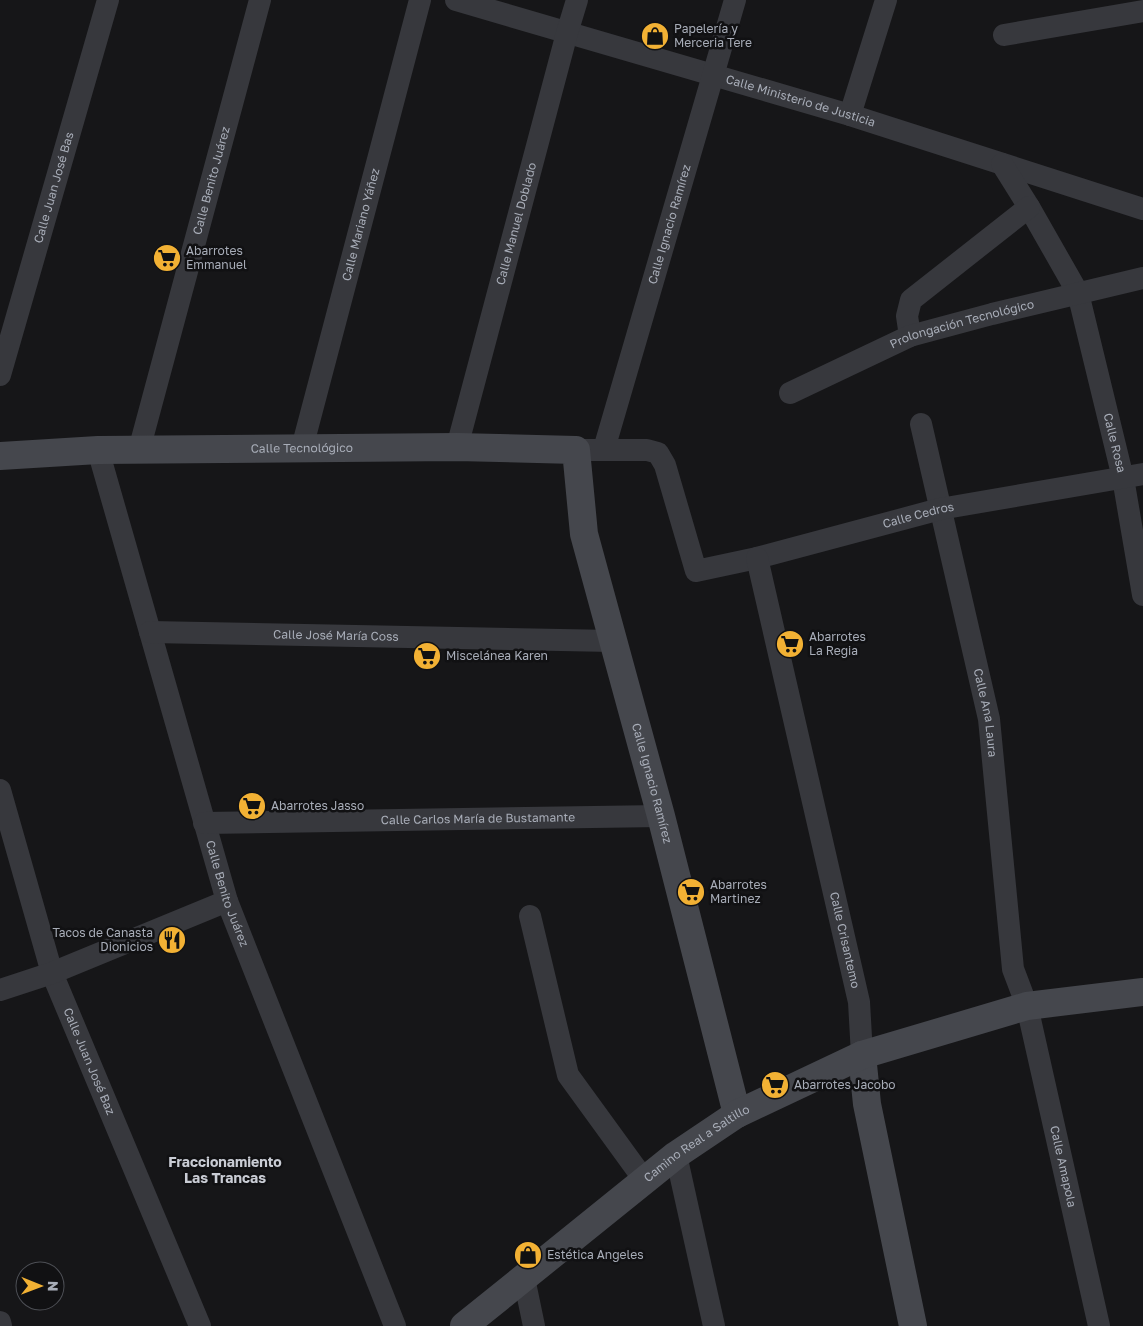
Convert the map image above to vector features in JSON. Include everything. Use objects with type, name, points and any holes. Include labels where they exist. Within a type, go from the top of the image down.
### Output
[{"type":"street","name":"Calle Juan José Bas","points":[[0,375],[108,0]]},
{"type":"street","name":"Calle Benito Juárez","points":[[139,450],[260,0]]},
{"type":"street","name":"Calle Mariano Yáñez","points":[[302,448],[420,0]]},
{"type":"street","name":"Calle Ministerio de Justicia","points":[[456,0],[850,115],[1143,208]]},
{"type":"street","name":"Calle Manuel Doblado","points":[[457,447],[577,0]]},
{"type":"street","name":"Calle Ignacio Ramírez","points":[[604,449],[735,0]]},
{"type":"street","points":[[850,115],[886,0]]},
{"type":"street","points":[[1004,36],[1143,11]]},
{"type":"street","name":"Calle Rosa","points":[[1002,164],[1078,293],[1133,476],[1143,595]]},
{"type":"street","points":[[910,336],[907,316],[911,300],[1029,207]]},
{"type":"street","name":"Prolongación Tecnológico","points":[[790,393],[910,336],[992,314],[1143,278]]},
{"type":"street","name":"Calle Ana Laura","points":[[921,424],[989,719],[1014,969],[1028,1006]]},
{"type":"street","name":"Calle Tecnológico","points":[[0,456],[98,450],[302,448],[457,447],[647,450],[658,454],[665,465],[696,571]]},
{"type":"street","name":"Calle Benito Juárez","points":[[98,450],[227,901],[395,1326]]},
{"type":"street","name":"Calle Ignacio Ramírez","points":[[576,450],[584,534],[661,816],[737,1114]]},
{"type":"street","name":"Calle Cedros","points":[[696,571],[757,558],[940,509],[1133,476]]},
{"type":"street","name":"Calle Crisantemo","points":[[757,558],[859,1002],[867,1104],[913,1326]]},
{"type":"street","name":"Calle José María Coss","points":[[150,632],[613,641]]},
{"type":"street","name":"Calle Juan José Baz","points":[[0,790],[52,973],[200,1326]]},
{"type":"street","name":"Calle Carlos María de Bustamante","points":[[204,823],[661,816]]},
{"type":"street","points":[[0,990],[52,973],[227,901]]},
{"type":"street","points":[[530,916],[568,1075],[645,1181]]},
{"type":"street","name":"Camino Real a Saltillo","points":[[464,1326],[676,1155],[737,1114],[862,1055],[1028,1006],[1143,992]]},
{"type":"street","name":"Calle Amapola","points":[[1028,1006],[1099,1326]]},
{"type":"street","points":[[676,1155],[714,1326]]},
{"type":"street","points":[[524,1278],[534,1326]]},
{"type":"street","points":[[0,1322],[1,1326]]},
{"type":"place","name":"Papelería y Merceria Tere","points":[[655,36]]},
{"type":"place","name":"Abarrotes Emmanuel","points":[[167,258]]},
{"type":"place","name":"Abarrotes La Regia","points":[[790,644]]},
{"type":"place","name":"Miscelánea Karen","points":[[427,656]]},
{"type":"place","name":"Abarrotes Jasso","points":[[252,806]]},
{"type":"place","name":"Abarrotes Martinez","points":[[691,892]]},
{"type":"place","name":"Tacos de Canasta Dionicios","points":[[172,940]]},
{"type":"place","name":"Abarrotes Jacobo","points":[[775,1085]]},
{"type":"place","name":"Estética Angeles","points":[[528,1255]]},
{"type":"district","name":"Fraccionamiento Las Trancas","points":[[225,1170]]}]
